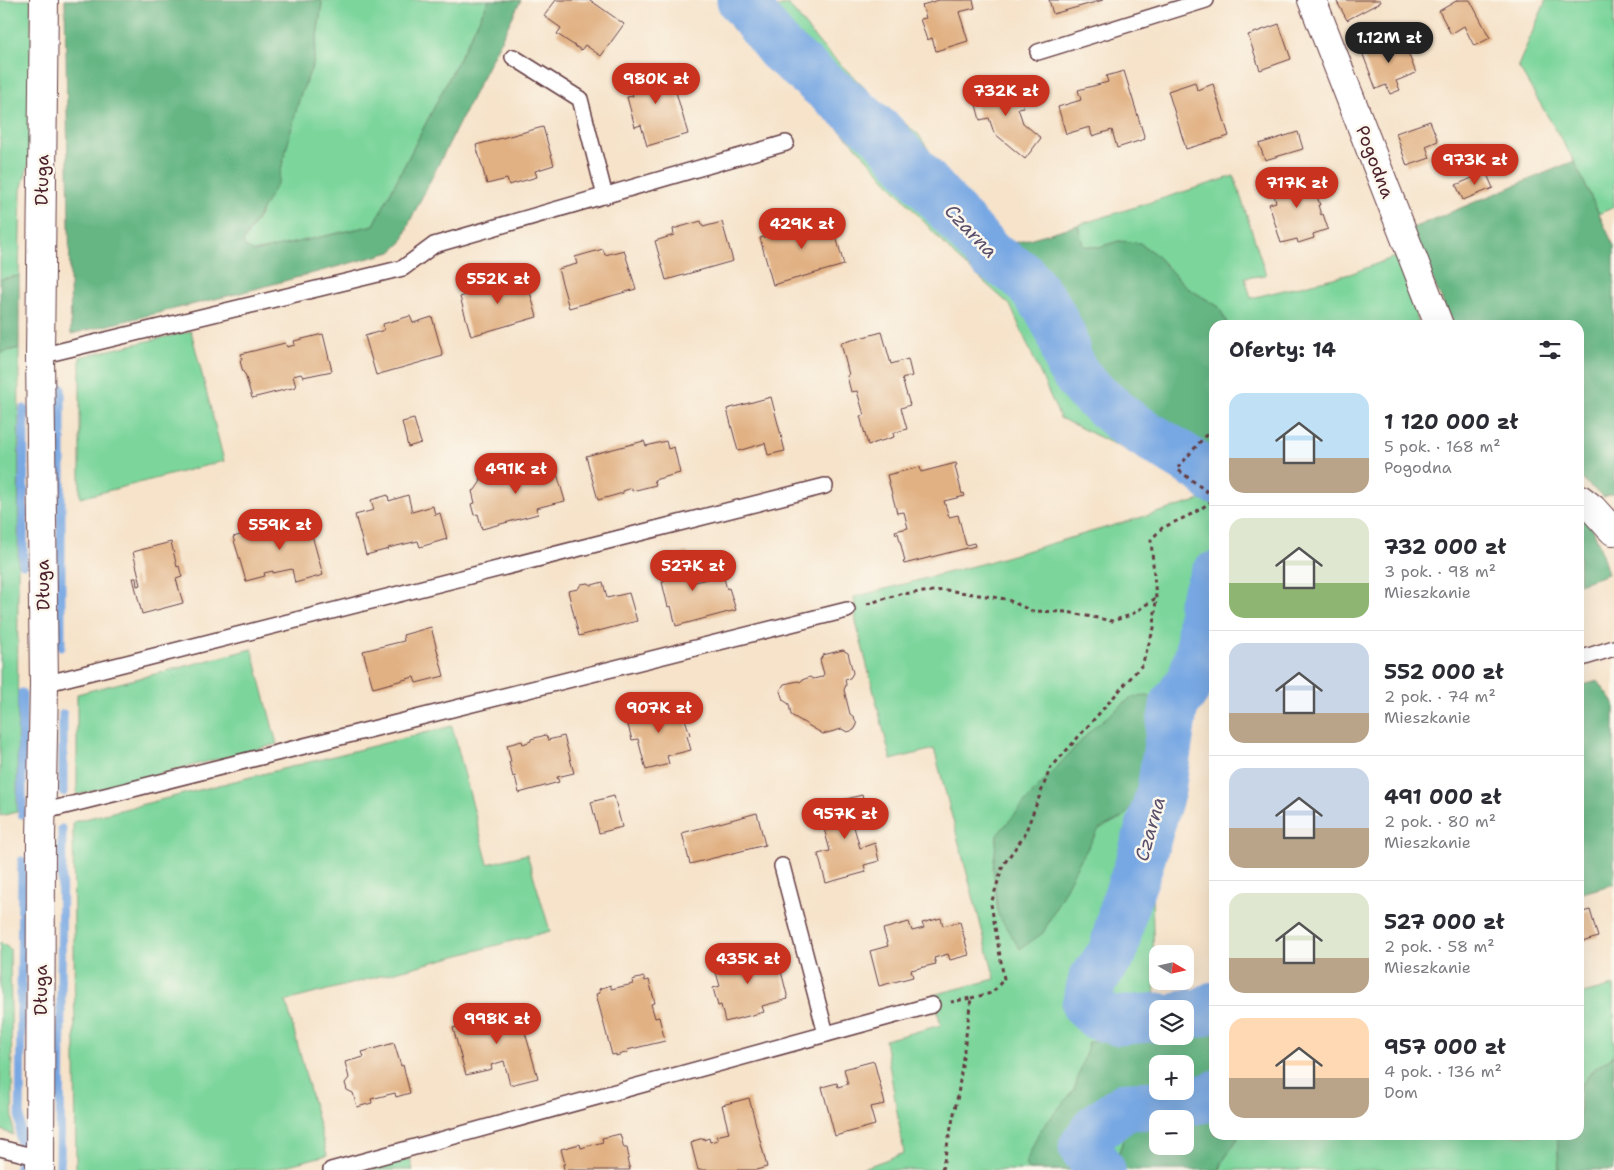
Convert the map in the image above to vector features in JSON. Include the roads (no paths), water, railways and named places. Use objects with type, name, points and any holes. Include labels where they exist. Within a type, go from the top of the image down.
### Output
[{"type":"street","name":"Długa","points":[[40,1164],[41,812],[44,684],[40,356],[44,0]]},
{"type":"street","name":"Pogodna","points":[[1312,0],[1437,320]]},
{"type":"street","points":[[1584,502],[1614,530],[1614,537]]},
{"type":"lane","points":[[1038,52],[1206,0]]},
{"type":"lane","points":[[513,57],[580,99],[606,196]]},
{"type":"lane","points":[[40,356],[403,268],[434,245],[786,144]]},
{"type":"lane","points":[[44,684],[825,486]]},
{"type":"lane","points":[[41,812],[847,610]]},
{"type":"lane","points":[[1584,658],[1614,648]]},
{"type":"lane","points":[[782,866],[826,1034]]},
{"type":"lane","points":[[331,1170],[932,1005]]},
{"type":"lane","points":[[0,1148],[40,1164]]},
{"type":"waterway","name":"Czarna","points":[[741,0],[780,49],[882,134],[991,256],[1022,275],[1048,308],[1061,334],[1070,366],[1086,388],[1126,422],[1209,474]]},
{"type":"waterway","points":[[61,388],[61,646]]},
{"type":"waterway","points":[[23,564],[24,409]]},
{"type":"waterway","name":"Czarna","points":[[1149,1018],[1116,1021],[1098,1016],[1086,1005],[1093,979],[1113,952],[1124,906],[1138,868],[1161,790],[1174,705],[1192,679],[1200,650],[1203,604],[1209,589]]},
{"type":"waterway","points":[[22,693],[22,814]]},
{"type":"waterway","points":[[63,714],[63,792]]},
{"type":"waterway","points":[[60,1170],[62,829]]},
{"type":"waterway","points":[[20,1141],[22,861]]},
{"type":"waterway","name":"Czarna","points":[[1194,1013],[1209,1008]]},
{"type":"waterway","name":"Czarna","points":[[1101,1170],[1083,1147],[1097,1127],[1127,1106],[1166,1105],[1209,1098]]},
{"type":"waterway","points":[[20,1162],[20,1170]]}]
